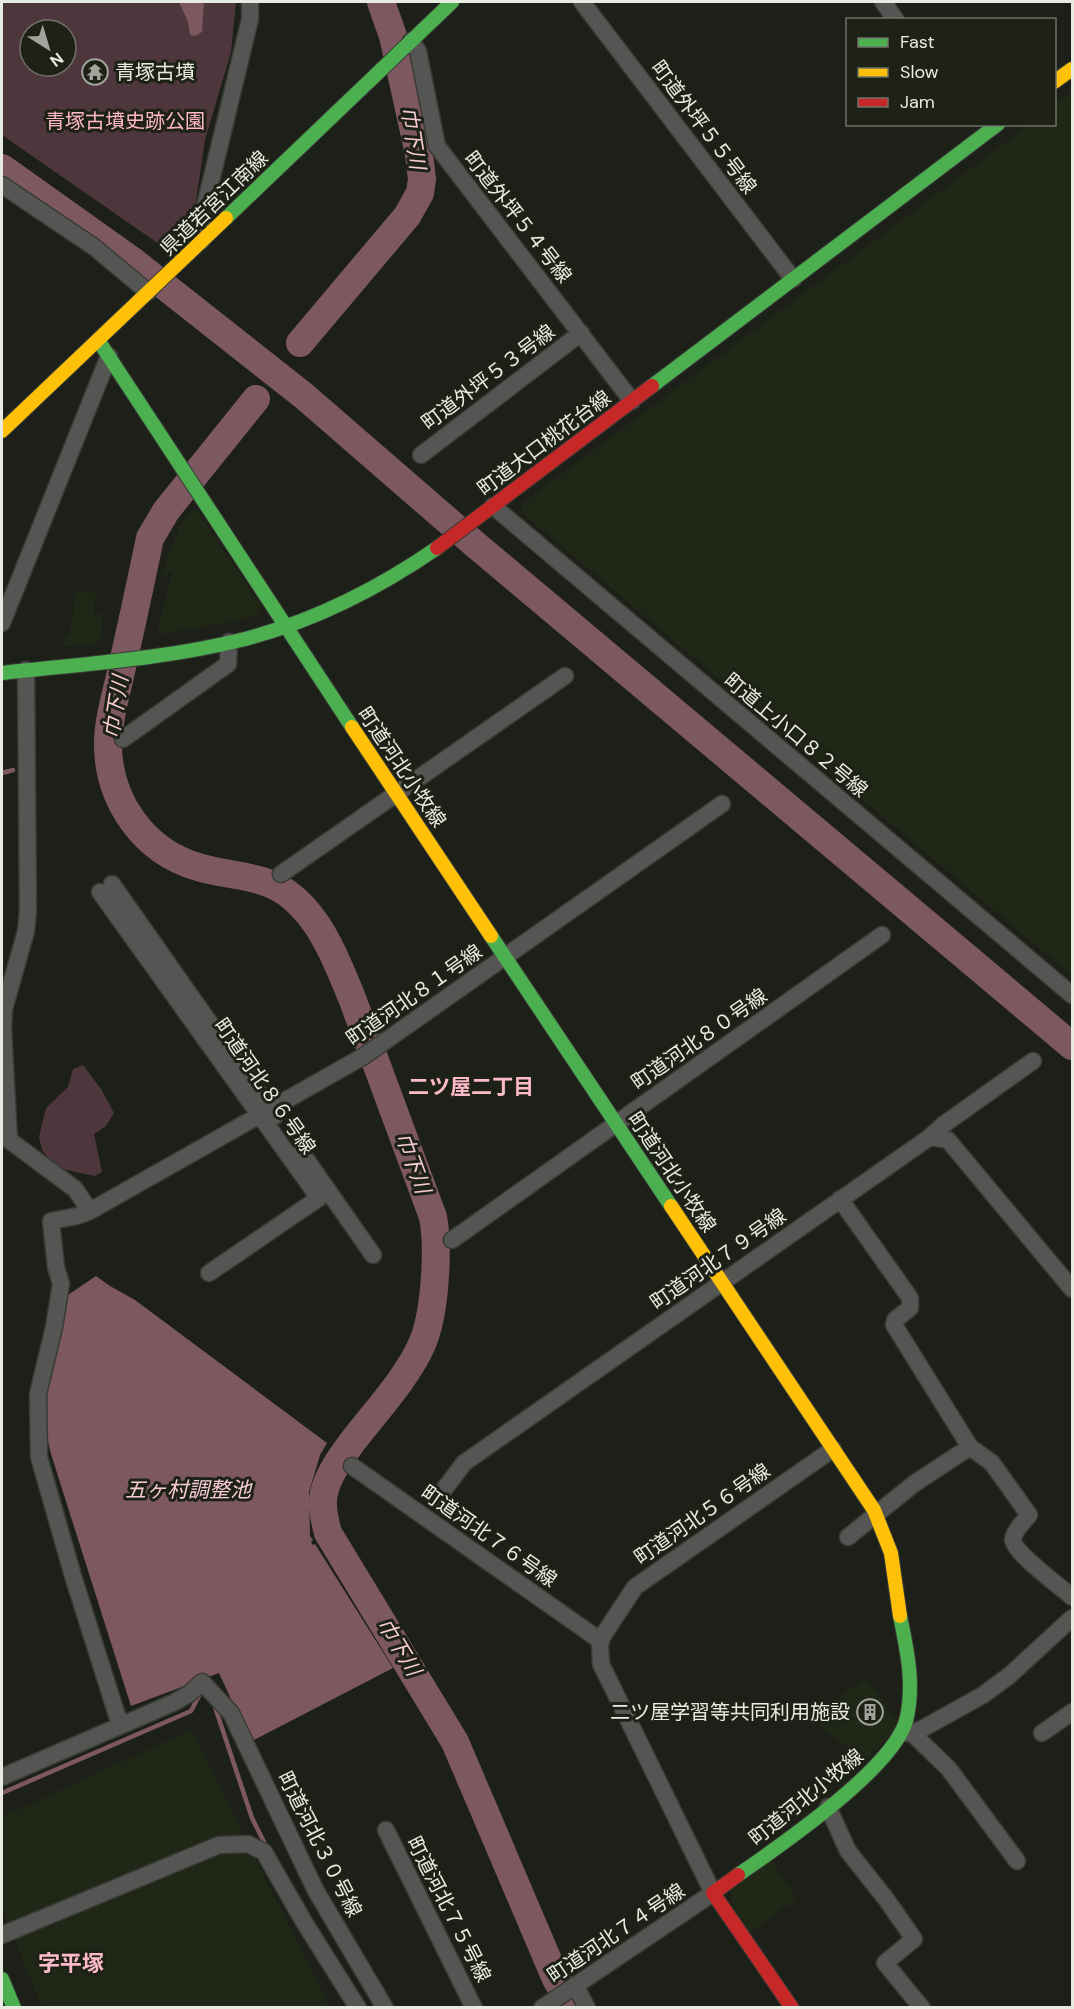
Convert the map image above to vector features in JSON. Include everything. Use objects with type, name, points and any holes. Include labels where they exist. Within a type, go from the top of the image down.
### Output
[{"type":"street","points":[[201,241],[204,210],[250,19],[250,2]]},
{"type":"street","name":"県道若宮江南線","points":[[2,431],[452,2]]},
{"type":"street","points":[[883,2],[895,18]]},
{"type":"street","name":"町道外坪５５号線","points":[[588,3],[793,279]]},
{"type":"street","name":"町道外坪５４号線","points":[[409,43],[418,51],[437,146],[632,401]]},
{"type":"street","points":[[1056,81],[1072,69]]},
{"type":"street","name":"町道大口桃花台線","points":[[2,673],[181,652],[229,642],[285,626],[325,611],[371,589],[408,568],[450,539],[793,279],[980,130]]},
{"type":"street","points":[[2,185],[94,247],[148,292]]},
{"type":"street","name":"町道外坪５３号線","points":[[421,455],[581,333]]},
{"type":"street","name":"町道河北小牧線","points":[[98,340],[183,472],[876,1515],[891,1553],[908,1653],[910,1671],[905,1724],[907,1733],[881,1761],[782,1845],[713,1893]]},
{"type":"street","points":[[2,622],[109,356]]},
{"type":"street","name":"町道上小口８２号線","points":[[493,506],[1072,995]]},
{"type":"street","points":[[123,739],[228,664],[229,642]]},
{"type":"street","points":[[26,670],[28,911],[26,931],[4,1010],[9,1140],[75,1189],[90,1211]]},
{"type":"street","points":[[281,874],[565,676]]},
{"type":"street","name":"町道河北８１号線","points":[[120,1725],[73,1576],[39,1457],[38,1394],[54,1327],[61,1284],[56,1267],[51,1221],[90,1211],[364,1056],[722,804]]},
{"type":"street","points":[[106,888],[266,1112],[333,1197],[373,1255]]},
{"type":"street","name":"町道河北８０号線","points":[[452,1240],[882,935]]},
{"type":"street","name":"町道河北７９号線","points":[[436,1500],[464,1463],[930,1137],[943,1125],[1033,1061]]},
{"type":"street","name":"町道河北８６号線","points":[[266,1112],[319,1198],[210,1277],[333,1197]]},
{"type":"street","points":[[930,1137],[948,1140],[1072,1289]]},
{"type":"street","points":[[840,1199],[910,1298],[910,1308],[895,1320],[894,1325],[970,1447],[992,1463],[1029,1515],[1014,1535],[1014,1543],[1028,1560],[1072,1597]]},
{"type":"street","points":[[848,1537],[915,1483],[970,1447]]},
{"type":"street","name":"町道河北５６号線","points":[[604,1635],[635,1587],[833,1449]]},
{"type":"street","name":"町道河北７６号線","points":[[352,1466],[604,1635]]},
{"type":"street","points":[[1017,1861],[949,1769],[907,1733],[997,1685],[1072,1618]]},
{"type":"street","points":[[604,1635],[601,1664],[713,1893],[792,2007]]},
{"type":"street","name":"町道河北３０号線","points":[[120,1725],[175,1702],[202,1682],[231,1713],[316,1891],[386,2007]]},
{"type":"street","points":[[1042,1733],[1072,1712]]},
{"type":"street","points":[[2,1777],[120,1725]]},
{"type":"street","points":[[828,1807],[848,1851],[914,1939],[885,1963],[921,2007]]},
{"type":"street","name":"町道河北７５号線","points":[[386,1830],[474,2007]]},
{"type":"street","points":[[2,1935],[219,1845],[248,1844],[264,1852],[304,1922],[358,2007]]},
{"type":"street","name":"町道河北７４号線","points":[[554,2003],[573,1986],[713,1893]]},
{"type":"street","points":[[2,1978],[14,2007]]},
{"type":"street","points":[[573,1986],[587,2007]]},
{"type":"shaded area","points":[[1072,91],[1072,976],[522,513],[522,504],[1027,126],[1056,126],[1056,103]]},
{"type":"shaded area","points":[[194,509],[197,510],[261,606],[258,614],[239,620],[157,635],[173,570],[162,577],[169,553],[179,528]]},
{"type":"shaded area","points":[[76,592],[97,593],[93,614],[104,615],[99,643],[62,647],[64,637],[69,637]]},
{"type":"shaded area","points":[[865,1678],[898,1721],[895,1730],[866,1760],[810,1719]]},
{"type":"shaded area","points":[[191,1730],[329,2007],[42,2007],[2,1908],[2,1817]]},
{"type":"shaded area","points":[[771,1861],[797,1899],[750,1932],[730,1901],[732,1889]]},
{"type":"green space","name":"青塚古墳史跡公園","points":[[2,2],[236,2],[231,52],[205,140],[191,235],[169,251],[2,135]]},
{"type":"green space","points":[[83,1065],[101,1089],[114,1113],[106,1126],[94,1134],[102,1172],[95,1176],[57,1168],[42,1150],[39,1137],[46,1108],[68,1087],[73,1069]]},
{"type":"water","points":[[179,2],[204,2],[202,32],[195,36],[190,35],[188,22]]},
{"type":"water","name":"五ヶ村調整池","points":[[96,1276],[135,1300],[327,1443],[320,1455],[309,1492],[310,1536],[313,1540],[311,1542],[315,1544],[393,1668],[252,1741],[219,1673],[131,1706],[51,1454],[42,1416],[65,1297]]},
{"type":"waterway","name":"巾下川","points":[[300,343],[407,216],[420,193],[422,179],[419,154],[393,36],[381,2]]},
{"type":"waterway","points":[[2,168],[134,262],[304,396],[477,546],[1072,1046]]},
{"type":"waterway","name":"巾下川","points":[[256,399],[166,511],[150,538],[111,715],[108,734],[110,765],[114,785],[132,820],[145,836],[161,849],[198,867],[270,884],[282,890],[303,907],[328,944],[352,998],[433,1217],[436,1263],[433,1299],[422,1344],[400,1382],[353,1441],[332,1472],[323,1498],[326,1524],[328,1533],[455,1742],[556,1979],[574,2008]]},
{"type":"waterway","points":[[2,773],[13,770]]},
{"type":"waterway","points":[[307,1509],[327,1482]]},
{"type":"waterway","points":[[2,1793],[191,1711],[202,1690]]},
{"type":"waterway","points":[[214,1704],[252,1818],[267,1848]]},
{"type":"traffic: fast","points":[[226,218],[452,2]]},
{"type":"traffic: fast","points":[[652,386],[995,126]]},
{"type":"traffic: fast","points":[[98,340],[352,727]]},
{"type":"traffic: fast","points":[[2,673],[155,656],[215,646],[271,632],[321,613],[369,590],[437,548]]},
{"type":"traffic: fast","points":[[491,936],[671,1206]]},
{"type":"traffic: fast","points":[[738,1875],[833,1805],[880,1761],[897,1740],[906,1721],[910,1694],[909,1668],[900,1616]]},
{"type":"traffic: fast","points":[[2,1979],[14,2008]]},
{"type":"traffic: slow","points":[[1056,81],[1072,69]]},
{"type":"traffic: slow","points":[[2,431],[226,218]]},
{"type":"traffic: slow","points":[[352,727],[491,936]]},
{"type":"traffic: slow","points":[[671,1206],[874,1510],[891,1553],[900,1616]]},
{"type":"traffic: jam","points":[[437,548],[652,386]]},
{"type":"traffic: jam","points":[[738,1875],[713,1893],[792,2008]]},
{"type":"place","name":"青塚古墳","points":[[95,72]]},
{"type":"place","name":"二ツ屋学習等共同利用施設","points":[[870,1712]]},
{"type":"district","name":"二ツ屋二丁目","points":[[471,1087]]},
{"type":"district","name":"字平塚","points":[[71,1963]]}]
